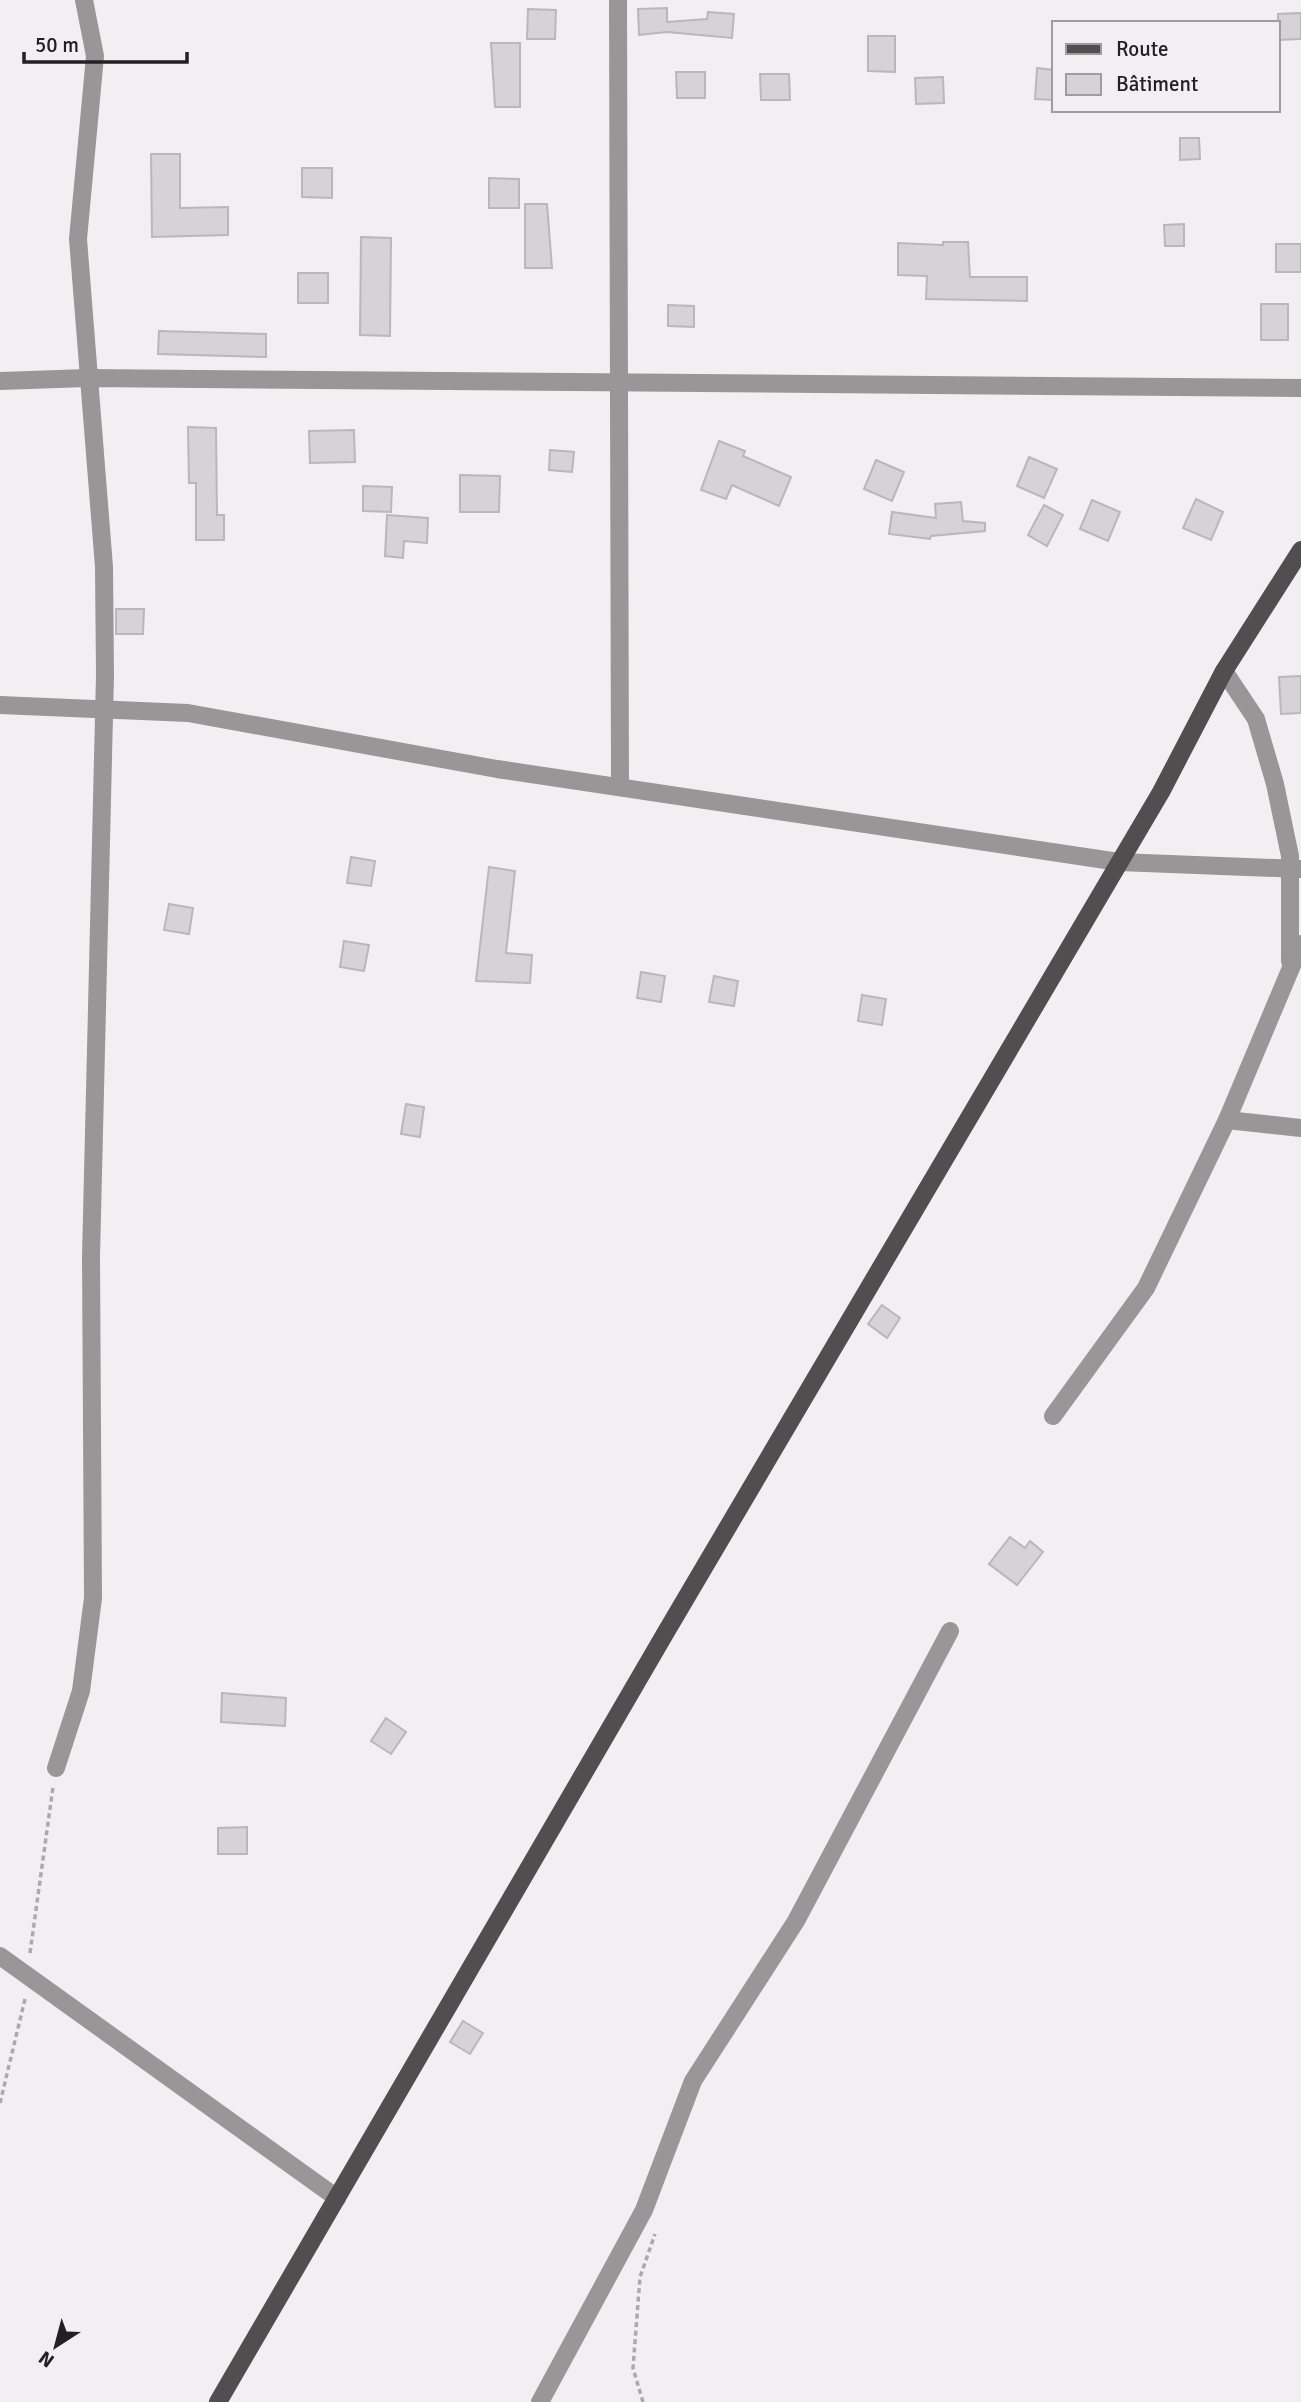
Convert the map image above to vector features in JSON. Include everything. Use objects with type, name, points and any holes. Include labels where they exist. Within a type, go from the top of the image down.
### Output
[{"type":"main road","points":[[218,2402],[673,1620],[1161,792],[1224,671],[1301,550]]},
{"type":"street","points":[[56,1768],[81,1691],[93,1598],[91,1256],[104,707],[104,567],[78,239],[95,56],[84,0]]},
{"type":"street","points":[[618,0],[620,787]]},
{"type":"street","points":[[0,381],[87,378],[1301,388]]},
{"type":"street","points":[[1224,671],[1256,719],[1296,868],[1290,968]]},
{"type":"street","points":[[0,705],[104,707],[188,713],[497,769],[1119,862],[1296,868]]},
{"type":"street","points":[[1053,1416],[1146,1288],[1227,1121],[1301,944]]},
{"type":"street","points":[[1227,1121],[1301,1128]]},
{"type":"street","points":[[540,2402],[644,2210],[693,2081],[796,1921],[950,1631]]},
{"type":"street","points":[[0,1956],[337,2198]]},
{"type":"path","points":[[0,2104],[24,2007],[56,1768]]},
{"type":"path","points":[[643,2402],[633,2368],[640,2277],[659,2223]]},
{"type":"building","points":[[667,8],[667,22],[707,19],[708,12],[734,14],[732,38],[667,32],[639,35],[638,9]]},
{"type":"building","points":[[528,9],[556,10],[555,39],[527,39]]},
{"type":"building","points":[[1301,13],[1301,39],[1280,40],[1278,14]]},
{"type":"building","points":[[868,36],[895,36],[895,72],[868,71]]},
{"type":"building","points":[[491,43],[520,43],[520,107],[495,107]]},
{"type":"building","points":[[1037,68],[1052,70],[1052,100],[1035,99]]},
{"type":"building","points":[[676,72],[705,72],[705,98],[677,98]]},
{"type":"building","points":[[760,74],[789,74],[790,100],[761,100]]},
{"type":"building","points":[[943,77],[944,103],[916,104],[915,78]]},
{"type":"building","points":[[1180,138],[1199,138],[1200,159],[1180,160]]},
{"type":"building","points":[[151,154],[180,154],[180,208],[228,207],[228,235],[152,237]]},
{"type":"building","points":[[302,168],[332,168],[332,198],[302,197]]},
{"type":"building","points":[[489,178],[519,179],[519,208],[489,208]]},
{"type":"building","points":[[525,204],[547,204],[552,268],[525,268]]},
{"type":"building","points":[[1184,224],[1184,246],[1165,246],[1164,225]]},
{"type":"building","points":[[361,237],[391,238],[390,336],[360,335]]},
{"type":"building","points":[[943,242],[968,242],[970,277],[1027,277],[1027,301],[926,299],[927,276],[898,275],[898,243],[943,245]]},
{"type":"building","points":[[1276,244],[1301,244],[1301,272],[1276,272]]},
{"type":"building","points":[[298,273],[328,273],[328,303],[298,303]]},
{"type":"building","points":[[1261,304],[1288,304],[1288,340],[1261,340]]},
{"type":"building","points":[[668,305],[694,306],[694,327],[668,326]]},
{"type":"building","points":[[159,331],[266,334],[266,357],[158,354]]},
{"type":"building","points":[[188,427],[216,428],[217,515],[224,515],[224,540],[196,540],[196,483],[189,483]]},
{"type":"building","points":[[354,430],[355,462],[310,463],[309,431]]},
{"type":"building","points":[[719,441],[745,451],[743,456],[791,477],[779,506],[732,485],[726,499],[701,490]]},
{"type":"building","points":[[550,450],[574,452],[572,472],[549,470]]},
{"type":"building","points":[[1029,457],[1057,469],[1044,498],[1017,486]]},
{"type":"building","points":[[876,460],[904,472],[892,501],[864,489]]},
{"type":"building","points":[[460,475],[500,476],[499,512],[460,512]]},
{"type":"building","points":[[363,486],[392,487],[391,512],[363,511]]},
{"type":"building","points":[[1196,499],[1223,512],[1211,540],[1183,528]]},
{"type":"building","points":[[1092,500],[1120,512],[1108,541],[1080,529]]},
{"type":"building","points":[[961,502],[963,521],[985,523],[985,531],[931,536],[930,539],[889,534],[892,512],[936,518],[935,504]]},
{"type":"building","points":[[1044,505],[1063,515],[1047,546],[1028,535]]},
{"type":"building","points":[[387,515],[428,518],[427,543],[404,541],[403,558],[385,556]]},
{"type":"building","points":[[116,609],[144,609],[143,634],[116,634]]},
{"type":"building","points":[[1301,676],[1301,713],[1281,714],[1279,677]]},
{"type":"building","points":[[351,857],[375,861],[371,886],[347,883]]},
{"type":"building","points":[[489,867],[515,871],[506,953],[532,955],[530,983],[476,981]]},
{"type":"building","points":[[169,904],[193,908],[189,934],[164,930]]},
{"type":"building","points":[[344,941],[369,945],[364,971],[340,967]]},
{"type":"building","points":[[641,972],[665,976],[661,1002],[637,998]]},
{"type":"building","points":[[714,976],[738,981],[734,1006],[709,1002]]},
{"type":"building","points":[[862,995],[886,999],[882,1025],[858,1021]]},
{"type":"building","points":[[406,1104],[424,1107],[420,1137],[401,1134]]},
{"type":"building","points":[[882,1305],[900,1318],[887,1338],[868,1324]]},
{"type":"building","points":[[1010,1537],[1025,1548],[1030,1541],[1043,1552],[1017,1585],[989,1564]]},
{"type":"building","points":[[222,1693],[286,1698],[285,1726],[221,1722]]},
{"type":"building","points":[[386,1718],[406,1732],[391,1754],[371,1741]]},
{"type":"building","points":[[247,1827],[247,1854],[218,1854],[218,1828]]},
{"type":"building","points":[[463,2021],[483,2033],[470,2054],[450,2042]]}]
